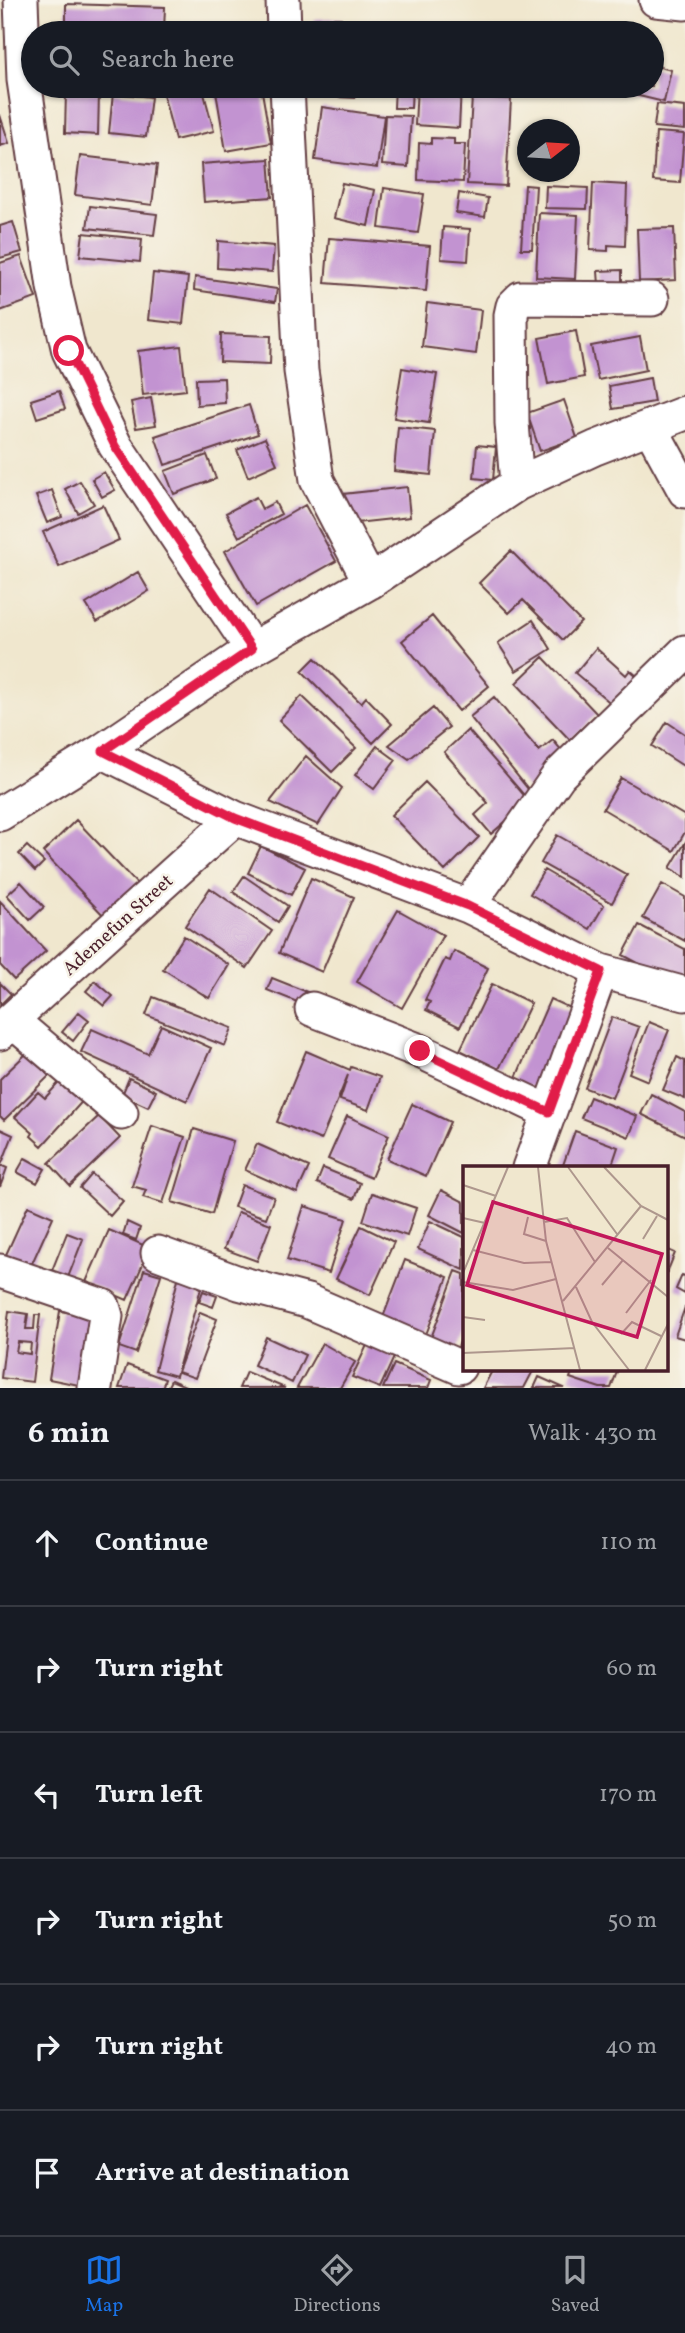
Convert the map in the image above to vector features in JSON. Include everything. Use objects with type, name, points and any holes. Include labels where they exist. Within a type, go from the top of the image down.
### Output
[{"type":"street","points":[[21,0],[22,21]]},
{"type":"street","points":[[283,0],[284,21]]},
{"type":"street","points":[[656,0],[685,3]]},
{"type":"street","points":[[27,98],[54,287],[69,351],[115,446],[252,649]]},
{"type":"street","points":[[288,98],[300,371],[317,480],[370,582]]},
{"type":"street","points":[[517,484],[512,423],[513,306],[521,298],[652,299]]},
{"type":"street","points":[[0,814],[103,751],[252,649],[370,582],[517,484],[595,448],[685,413]]},
{"type":"street","points":[[650,426],[685,491]]},
{"type":"street","points":[[468,906],[559,775],[685,652]]},
{"type":"street","points":[[103,751],[235,818],[468,906],[601,971],[685,994]]},
{"type":"street","name":"Ademefun Street","points":[[5,1026],[235,818]]},
{"type":"street","points":[[530,1166],[601,971]]},
{"type":"street","points":[[312,1009],[420,1051],[549,1112]]},
{"type":"street","points":[[5,1026],[121,1113]]},
{"type":"street","points":[[158,1253],[239,1283],[307,1301],[458,1369]]},
{"type":"street","points":[[0,1271],[103,1306],[106,1316],[94,1388]]},
{"type":"building","points":[[66,4],[165,7],[164,21],[66,21]]},
{"type":"building","points":[[341,18],[341,21],[314,21]]},
{"type":"building","points":[[664,68],[671,70],[664,102],[647,98],[664,98]]},
{"type":"building","points":[[66,98],[99,98],[98,135],[65,133]]},
{"type":"building","points":[[112,98],[151,98],[146,137],[109,133]]},
{"type":"building","points":[[164,98],[205,98],[214,131],[175,140]]},
{"type":"building","points":[[217,98],[263,98],[271,143],[226,151]]},
{"type":"building","points":[[394,98],[411,98],[411,108],[394,108]]},
{"type":"building","points":[[416,98],[460,98],[459,128],[415,125]]},
{"type":"building","points":[[472,98],[511,99],[506,186],[467,184]]},
{"type":"building","points":[[657,104],[685,107],[685,130],[654,127]]},
{"type":"building","points":[[322,107],[384,116],[377,168],[315,160]]},
{"type":"building","points":[[0,115],[9,143],[0,146]]},
{"type":"building","points":[[385,115],[411,116],[408,167],[382,165]]},
{"type":"building","points":[[656,132],[684,134],[680,183],[653,181]]},
{"type":"building","points":[[431,138],[454,139],[454,144],[465,144],[463,182],[418,180],[419,143],[431,144]]},
{"type":"building","points":[[80,156],[157,165],[152,205],[75,195]]},
{"type":"building","points":[[269,159],[272,197],[204,202],[201,164]]},
{"type":"building","points":[[342,183],[375,190],[368,226],[334,218]]},
{"type":"building","points":[[593,183],[627,185],[625,246],[608,245],[608,251],[590,250]]},
{"type":"building","points":[[525,185],[536,186],[532,249],[521,249]]},
{"type":"building","points":[[546,186],[588,188],[587,209],[545,208]]},
{"type":"building","points":[[384,188],[424,194],[418,233],[379,228]]},
{"type":"building","points":[[459,193],[488,198],[485,217],[456,213]]},
{"type":"building","points":[[90,206],[157,214],[154,235],[87,228]]},
{"type":"building","points":[[539,213],[578,215],[575,279],[536,277]]},
{"type":"building","points":[[13,222],[22,252],[0,258],[0,226]]},
{"type":"building","points":[[443,227],[470,229],[468,261],[441,259]]},
{"type":"building","points":[[674,228],[676,280],[639,282],[637,229]]},
{"type":"building","points":[[83,233],[142,239],[140,262],[80,256]]},
{"type":"building","points":[[329,238],[430,246],[426,291],[325,283]]},
{"type":"building","points":[[218,241],[274,246],[272,272],[217,268]]},
{"type":"building","points":[[21,256],[36,298],[0,311],[0,263]]},
{"type":"building","points":[[622,270],[622,283],[599,285],[598,271]]},
{"type":"building","points":[[153,273],[188,277],[183,324],[148,320]]},
{"type":"building","points":[[195,277],[277,289],[275,302],[194,290]]},
{"type":"building","points":[[427,303],[481,310],[476,354],[422,347]]},
{"type":"building","points":[[576,331],[584,377],[548,384],[539,338]]},
{"type":"building","points":[[221,334],[271,336],[270,364],[220,362]]},
{"type":"building","points":[[640,337],[646,370],[598,380],[591,346]]},
{"type":"building","points":[[181,346],[186,390],[143,395],[138,351]]},
{"type":"building","points":[[402,368],[437,374],[429,423],[394,418]]},
{"type":"building","points":[[224,378],[225,403],[197,405],[196,379]]},
{"type":"building","points":[[650,378],[654,402],[613,409],[609,386]]},
{"type":"building","points":[[59,391],[65,409],[37,418],[31,400]]},
{"type":"building","points":[[151,398],[156,425],[136,428],[131,402]]},
{"type":"building","points":[[564,400],[577,438],[540,451],[527,413]]},
{"type":"building","points":[[249,405],[258,434],[165,465],[155,436]]},
{"type":"building","points":[[398,427],[435,431],[431,475],[394,471]]},
{"type":"building","points":[[265,438],[277,464],[248,477],[237,450]]},
{"type":"building","points":[[477,445],[496,447],[493,480],[474,478]]},
{"type":"building","points":[[207,455],[216,479],[174,494],[165,471]]},
{"type":"building","points":[[104,472],[115,490],[102,497],[92,479]]},
{"type":"building","points":[[80,481],[94,504],[78,513],[65,489]]},
{"type":"building","points":[[407,487],[410,517],[347,524],[343,494]]},
{"type":"building","points":[[52,490],[62,517],[47,523],[36,496]]},
{"type":"building","points":[[256,497],[262,509],[275,502],[281,514],[239,537],[226,513]]},
{"type":"building","points":[[103,505],[119,540],[59,567],[43,532]]},
{"type":"building","points":[[305,505],[336,561],[256,606],[225,551]]},
{"type":"building","points":[[511,551],[581,622],[563,640],[523,600],[509,613],[479,583]]},
{"type":"building","points":[[138,572],[149,591],[97,622],[86,604]]},
{"type":"building","points":[[432,616],[489,686],[459,711],[402,641]]},
{"type":"building","points":[[533,620],[551,649],[516,671],[498,643]]},
{"type":"building","points":[[596,648],[626,675],[630,670],[644,682],[620,711],[575,673]]},
{"type":"building","points":[[543,657],[597,714],[570,740],[516,683]]},
{"type":"building","points":[[315,658],[361,703],[366,697],[392,724],[373,743],[302,671]]},
{"type":"building","points":[[302,696],[356,748],[332,772],[279,720]]},
{"type":"building","points":[[494,697],[539,751],[553,740],[567,757],[528,789],[470,717]]},
{"type":"building","points":[[433,708],[449,727],[409,759],[389,745]]},
{"type":"building","points":[[667,722],[685,734],[685,767],[652,746]]},
{"type":"building","points":[[468,730],[529,801],[491,834],[475,815],[488,803],[444,752]]},
{"type":"building","points":[[377,746],[396,760],[374,789],[355,775]]},
{"type":"building","points":[[306,756],[342,788],[318,825],[270,802]]},
{"type":"building","points":[[621,778],[685,816],[685,832],[674,851],[603,809]]},
{"type":"building","points":[[425,782],[479,837],[445,871],[391,815]]},
{"type":"building","points":[[76,820],[140,887],[107,919],[43,852]]},
{"type":"building","points":[[557,835],[627,875],[612,903],[541,863]]},
{"type":"building","points":[[685,843],[685,877],[670,868]]},
{"type":"building","points":[[27,846],[44,862],[35,871],[19,854]]},
{"type":"building","points":[[261,846],[305,868],[291,895],[248,873]]},
{"type":"building","points":[[544,870],[604,905],[590,929],[530,894]]},
{"type":"building","points":[[244,876],[288,906],[278,922],[233,892]]},
{"type":"building","points":[[311,878],[354,897],[322,972],[279,953]]},
{"type":"building","points":[[21,882],[44,907],[30,920],[7,895]]},
{"type":"building","points":[[662,884],[685,897],[685,941],[643,918]]},
{"type":"building","points":[[210,888],[272,931],[247,968],[185,926]]},
{"type":"building","points":[[0,901],[46,951],[14,980],[0,965]]},
{"type":"building","points":[[398,910],[443,935],[402,1008],[357,982]]},
{"type":"building","points":[[639,925],[685,949],[685,988],[623,955]]},
{"type":"building","points":[[184,936],[229,965],[209,998],[163,969]]},
{"type":"building","points":[[454,951],[488,968],[460,1027],[426,1010],[430,1002],[425,1000],[445,959],[450,961]]},
{"type":"building","points":[[272,978],[330,1001],[325,1013],[267,990]]},
{"type":"building","points":[[95,981],[113,996],[104,1006],[86,991]]},
{"type":"building","points":[[0,983],[11,994],[0,1005]]},
{"type":"building","points":[[492,984],[531,1003],[499,1069],[460,1050]]},
{"type":"building","points":[[153,997],[232,1028],[225,1046],[146,1015]]},
{"type":"building","points":[[550,999],[583,1014],[548,1094],[515,1080]]},
{"type":"building","points":[[79,1012],[89,1020],[73,1041],[62,1032]]},
{"type":"building","points":[[612,1017],[639,1027],[612,1098],[585,1088]]},
{"type":"building","points":[[649,1022],[669,1030],[648,1081],[629,1073]]},
{"type":"building","points":[[161,1025],[211,1048],[187,1101],[81,1052],[92,1029],[148,1054]]},
{"type":"building","points":[[306,1051],[350,1070],[351,1067],[380,1077],[368,1110],[340,1100],[348,1075],[321,1140],[277,1122]]},
{"type":"building","points":[[27,1053],[49,1076],[4,1120],[0,1116],[0,1079]]},
{"type":"building","points":[[677,1057],[685,1061],[685,1099],[663,1090]]},
{"type":"building","points":[[65,1076],[87,1096],[42,1146],[31,1136],[33,1133],[15,1117],[38,1092],[45,1098]]},
{"type":"building","points":[[129,1078],[156,1091],[148,1107],[122,1095]]},
{"type":"building","points":[[651,1094],[685,1112],[685,1136],[641,1114]]},
{"type":"building","points":[[590,1097],[637,1116],[629,1137],[581,1118]]},
{"type":"building","points":[[412,1104],[450,1122],[426,1176],[387,1159]]},
{"type":"building","points":[[99,1116],[120,1138],[70,1186],[49,1163]]},
{"type":"building","points":[[347,1116],[389,1135],[371,1178],[328,1159]]},
{"type":"building","points":[[152,1126],[185,1137],[163,1203],[143,1197],[146,1190],[132,1186]]},
{"type":"building","points":[[0,1129],[13,1135],[2,1163],[0,1162]]},
{"type":"building","points":[[194,1129],[233,1141],[212,1214],[172,1202]]},
{"type":"building","points":[[575,1131],[618,1147],[612,1166],[563,1166]]},
{"type":"building","points":[[257,1144],[309,1167],[297,1193],[245,1170]]},
{"type":"building","points":[[25,1158],[45,1169],[37,1183],[17,1172]]},
{"type":"building","points":[[0,1165],[7,1168],[0,1187]]},
{"type":"building","points":[[323,1168],[360,1183],[354,1199],[317,1183]]},
{"type":"building","points":[[92,1174],[123,1201],[110,1216],[80,1188]]},
{"type":"building","points":[[242,1185],[274,1197],[266,1218],[234,1207]]},
{"type":"building","points":[[441,1190],[463,1201],[463,1232],[429,1215]]},
{"type":"building","points":[[372,1193],[416,1208],[407,1236],[363,1221]]},
{"type":"building","points":[[28,1206],[53,1217],[29,1270],[4,1259]]},
{"type":"building","points":[[304,1206],[346,1219],[329,1273],[287,1260]]},
{"type":"building","points":[[238,1212],[271,1224],[257,1261],[224,1249]]},
{"type":"building","points":[[430,1221],[463,1237],[463,1270],[418,1249]]},
{"type":"building","points":[[127,1222],[140,1228],[136,1240],[123,1235]]},
{"type":"building","points":[[361,1226],[394,1242],[370,1295],[336,1279]]},
{"type":"building","points":[[109,1230],[150,1248],[127,1300],[86,1282]]},
{"type":"building","points":[[67,1233],[83,1239],[65,1285],[49,1278]]},
{"type":"building","points":[[668,1250],[675,1253],[668,1270]]},
{"type":"building","points":[[405,1260],[448,1277],[425,1337],[382,1320]]},
{"type":"building","points":[[144,1270],[161,1275],[136,1353],[119,1347]]},
{"type":"building","points":[[456,1271],[463,1274],[463,1333],[455,1356],[428,1346]]},
{"type":"building","points":[[682,1275],[685,1276],[685,1294],[676,1289]]},
{"type":"building","points":[[178,1279],[199,1284],[201,1288],[176,1376],[155,1370]]},
{"type":"building","points":[[203,1291],[217,1296],[213,1307],[199,1302]]},
{"type":"building","points":[[685,1307],[685,1339],[675,1336]]},
{"type":"building","points":[[9,1311],[28,1314],[26,1329],[34,1329],[35,1315],[40,1315],[32,1382],[1,1378]],"holes":[[[18,1342],[31,1343],[30,1354],[16,1352]]]},
{"type":"building","points":[[60,1311],[95,1317],[84,1386],[49,1379]]},
{"type":"building","points":[[200,1312],[217,1319],[195,1378],[178,1372]]},
{"type":"building","points":[[266,1337],[305,1355],[292,1383],[254,1365]]},
{"type":"building","points":[[322,1343],[355,1362],[340,1388],[297,1388]]},
{"type":"building","points":[[368,1343],[395,1355],[380,1388],[352,1377]]},
{"type":"building","points":[[394,1364],[431,1380],[428,1388],[383,1388]]},
{"type":"building","points":[[127,1365],[165,1379],[162,1388],[119,1388]]},
{"type":"building","points":[[492,1370],[533,1370],[524,1388],[483,1388]]},
{"type":"building","points":[[573,1370],[618,1370],[611,1388],[600,1388],[570,1378]]},
{"type":"building","points":[[246,1372],[285,1388],[239,1388]]},
{"type":"building","points":[[539,1377],[564,1388],[534,1388]]},
{"type":"building","points":[[171,1380],[190,1388],[167,1388]]},
{"type":"route","points":[[69,351],[115,446],[252,649],[103,751],[235,818],[468,906],[601,971],[549,1112],[420,1051]]}]
